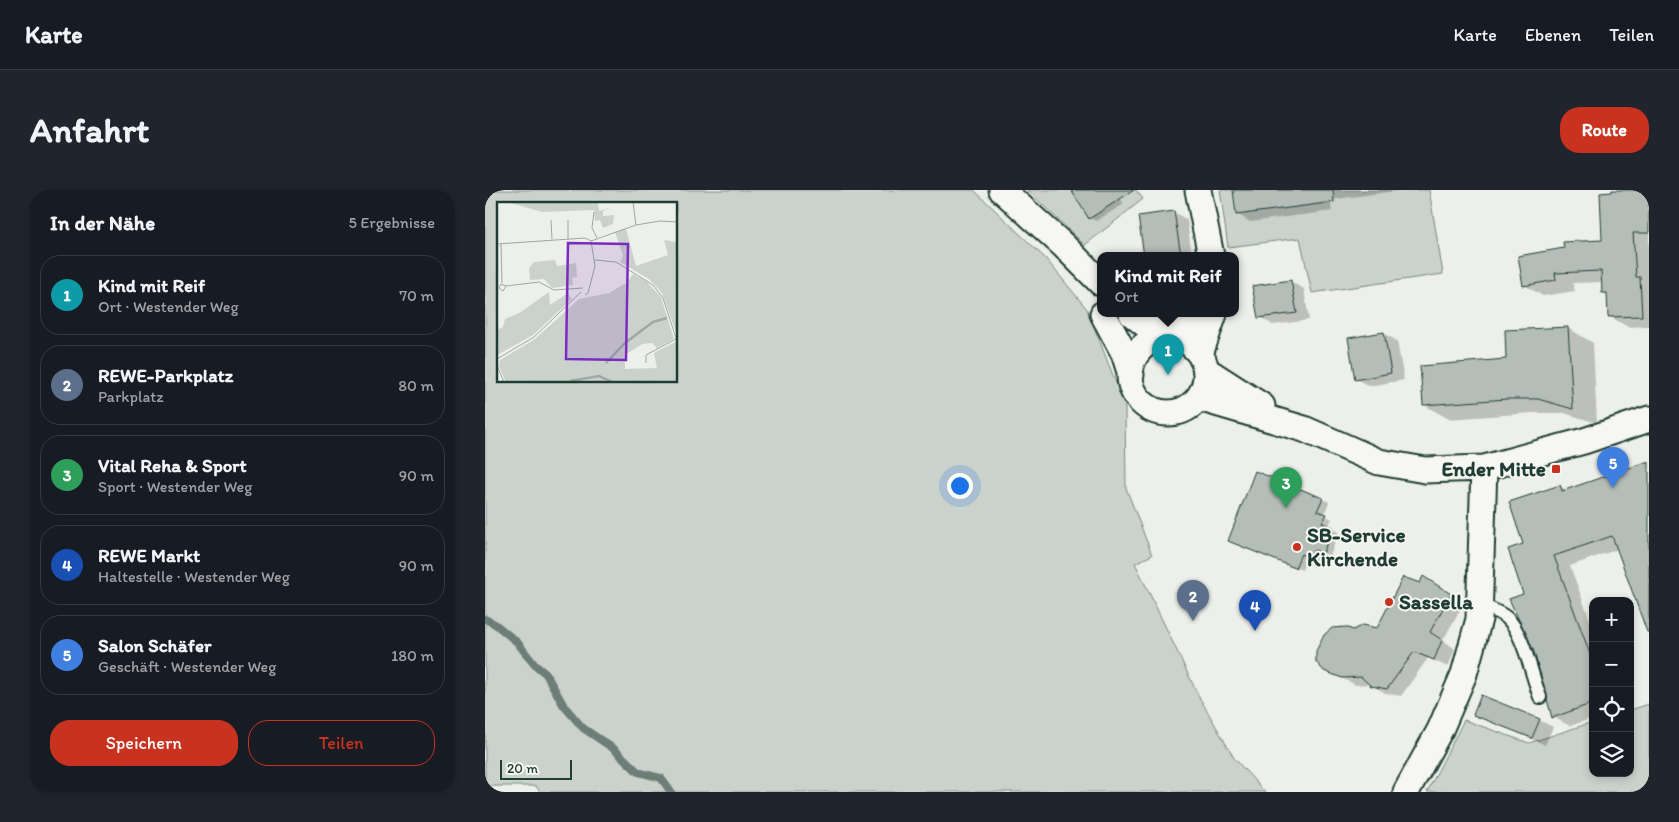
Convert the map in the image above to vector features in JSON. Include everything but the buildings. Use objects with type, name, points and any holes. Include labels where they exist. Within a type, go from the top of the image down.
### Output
[{"type":"street","points":[[1002,190],[1093,275],[1092,296],[1097,304]]},
{"type":"street","points":[[1198,190],[1210,252]]},
{"type":"street","points":[[1105,317],[1124,353],[1137,397],[1149,408],[1165,413],[1184,410],[1199,398],[1205,384],[1203,362],[1213,317]]},
{"type":"street","points":[[1137,317],[1170,338],[1190,344],[1203,362],[1238,392],[1304,429],[1379,462],[1425,470],[1484,468],[1584,441],[1649,419]]},
{"type":"street","points":[[1131,375],[1133,362],[1139,351],[1149,342],[1170,338],[1192,317]]},
{"type":"street","points":[[1199,398],[1304,429]]},
{"type":"street","points":[[1406,792],[1440,730],[1464,674],[1479,619],[1484,468]]},
{"type":"lane","points":[[1479,604],[1506,616],[1511,622],[1517,632],[1540,697]]},
{"type":"shaded area","points":[[485,190],[974,190],[1046,259],[1087,309],[1125,406],[1126,488],[1152,555],[1135,563],[1198,695],[1234,758],[1265,792],[540,792],[536,786],[485,786]]},
{"type":"shaded area","points":[[1027,190],[1136,190],[1143,199],[1085,245]]},
{"type":"shaded area","points":[[1220,190],[1429,190],[1443,274],[1312,293],[1300,238],[1228,247]]},
{"type":"shaded area","points":[[1649,704],[1649,792],[1427,792],[1464,720],[1529,743],[1589,723],[1589,777],[1634,777],[1634,709]]},
{"type":"waterway","points":[[485,619],[495,624],[517,642],[534,664],[546,674],[564,706],[583,728],[614,749],[638,772],[661,778],[671,792]]},
{"type":"place","name":"Kind mit Reif","points":[[1168,375]]},
{"type":"place","name":"Ender Mitte","points":[[1556,469]]},
{"type":"place","name":"Salon Schäfer","points":[[1613,488]]},
{"type":"place","name":"Vital Reha & Sport","points":[[1286,508]]},
{"type":"place","name":"SB-Service Kirchende","points":[[1297,547]]},
{"type":"place","name":"Sassella","points":[[1389,602]]},
{"type":"place","name":"REWE-Parkplatz","points":[[1193,621]]},
{"type":"place","name":"REWE Markt","points":[[1255,631]]}]
